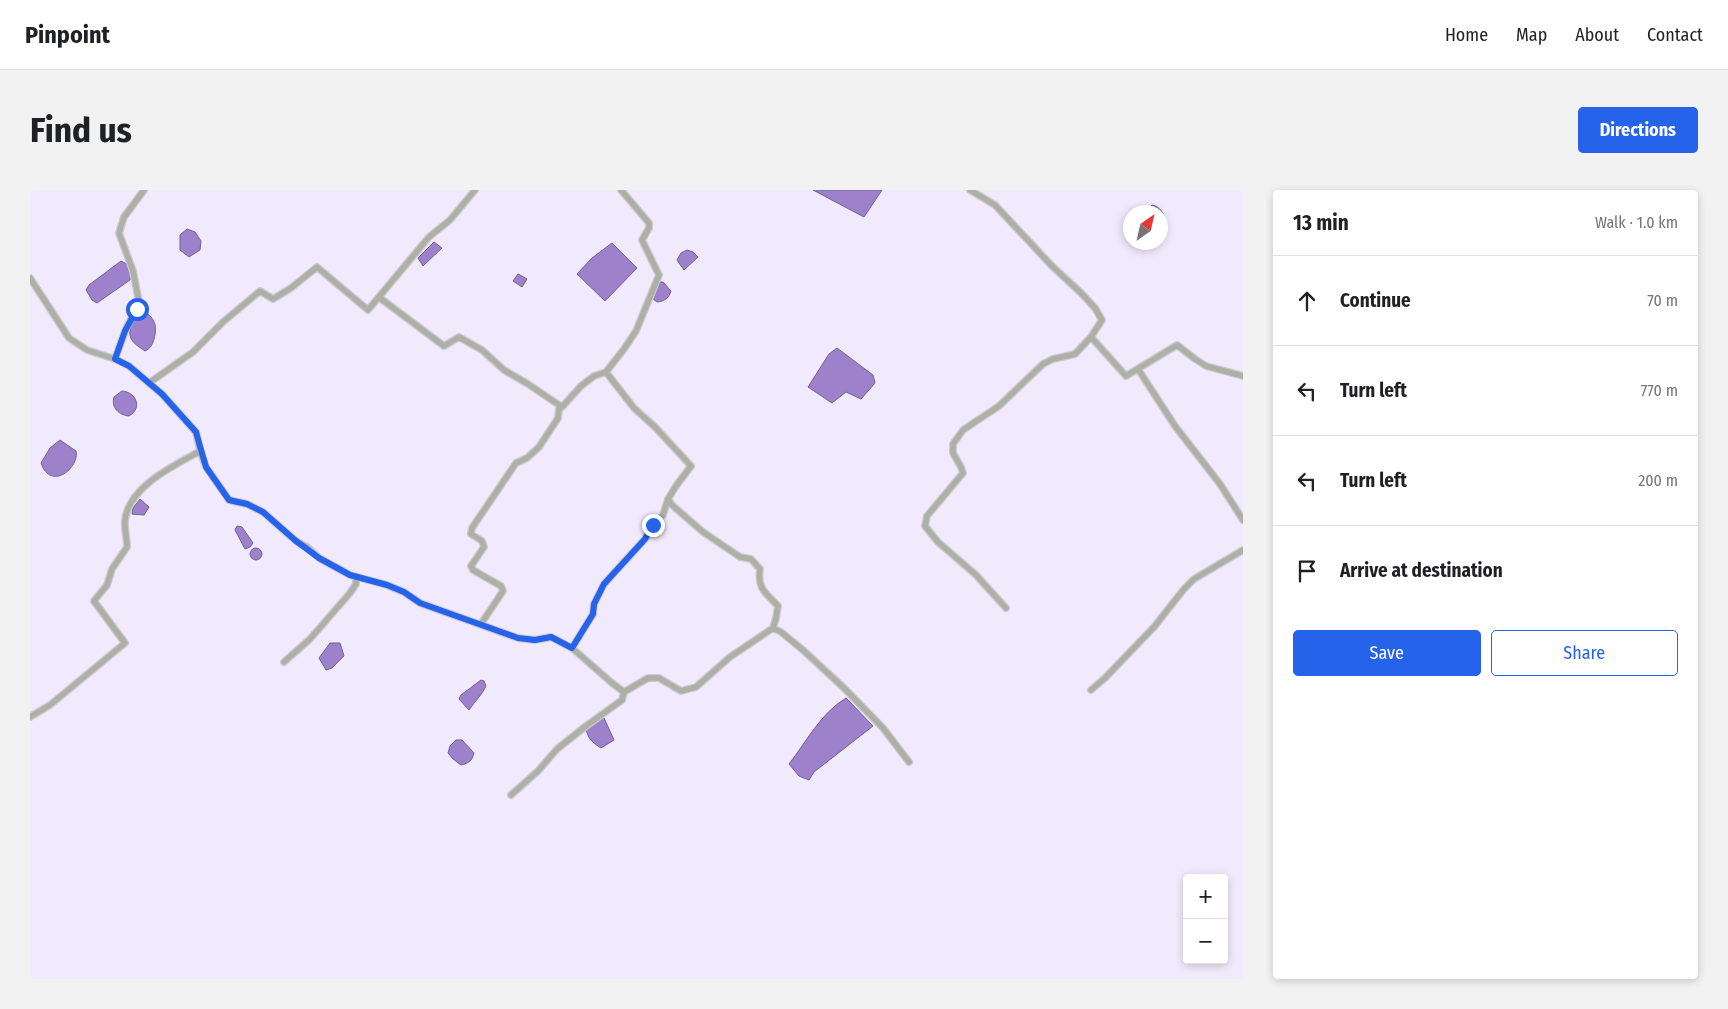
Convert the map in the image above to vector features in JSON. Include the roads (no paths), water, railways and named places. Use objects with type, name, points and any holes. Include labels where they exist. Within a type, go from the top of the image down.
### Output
[{"type":"street","points":[[115,359],[125,331],[139,302],[133,271],[119,233],[124,217],[144,190]]},
{"type":"street","points":[[149,383],[193,352],[223,322],[260,291],[273,299],[291,288],[317,267],[368,310],[380,298],[429,237],[450,220],[475,190]]},
{"type":"street","points":[[481,624],[503,591],[501,586],[473,570],[471,566],[484,547],[482,541],[471,534],[472,528],[516,463],[528,458],[539,447],[558,418],[559,410],[581,386],[594,376],[606,372],[624,349],[636,331],[658,274],[642,240],[649,228],[649,223],[622,190]]},
{"type":"street","points":[[970,190],[995,205],[1052,266],[1095,308],[1102,320],[1091,337],[1074,354],[1053,359],[1043,364],[999,406],[963,430],[953,444],[953,454],[962,467],[963,473],[927,516],[925,526],[938,542],[976,575],[1006,608]]},
{"type":"street","points":[[30,278],[69,338],[87,350],[115,359],[129,366],[162,394],[196,432],[206,467],[229,500],[247,504],[263,512],[319,558],[350,575],[387,585],[404,592],[420,603],[518,638],[535,640],[551,637],[572,648],[624,692]]},
{"type":"street","points":[[380,298],[444,346],[459,337],[482,350],[504,370],[562,407]]},
{"type":"street","points":[[1091,337],[1126,376],[1177,345],[1206,366],[1243,376]]},
{"type":"street","points":[[1138,368],[1175,426],[1220,484],[1243,520]]},
{"type":"street","points":[[572,648],[593,614],[594,604],[604,584],[645,539],[653,525],[663,515],[668,500],[676,486],[691,466],[655,427],[634,408],[606,372]]},
{"type":"street","points":[[30,717],[50,705],[125,642],[94,601],[107,585],[112,569],[127,547],[125,520],[131,502],[147,483],[200,451]]},
{"type":"street","points":[[511,795],[538,771],[557,749],[622,700],[624,692],[648,678],[659,678],[681,691],[696,687],[730,657],[772,628],[778,606],[760,587],[758,580],[760,569],[752,559],[740,557],[703,532],[668,500]]},
{"type":"street","points":[[1091,690],[1154,627],[1184,589],[1194,580],[1243,550]]},
{"type":"street","points":[[284,662],[310,638],[350,593],[356,584],[356,576]]},
{"type":"street","points":[[772,628],[781,632],[803,650],[845,689],[883,728],[908,762]]}]
